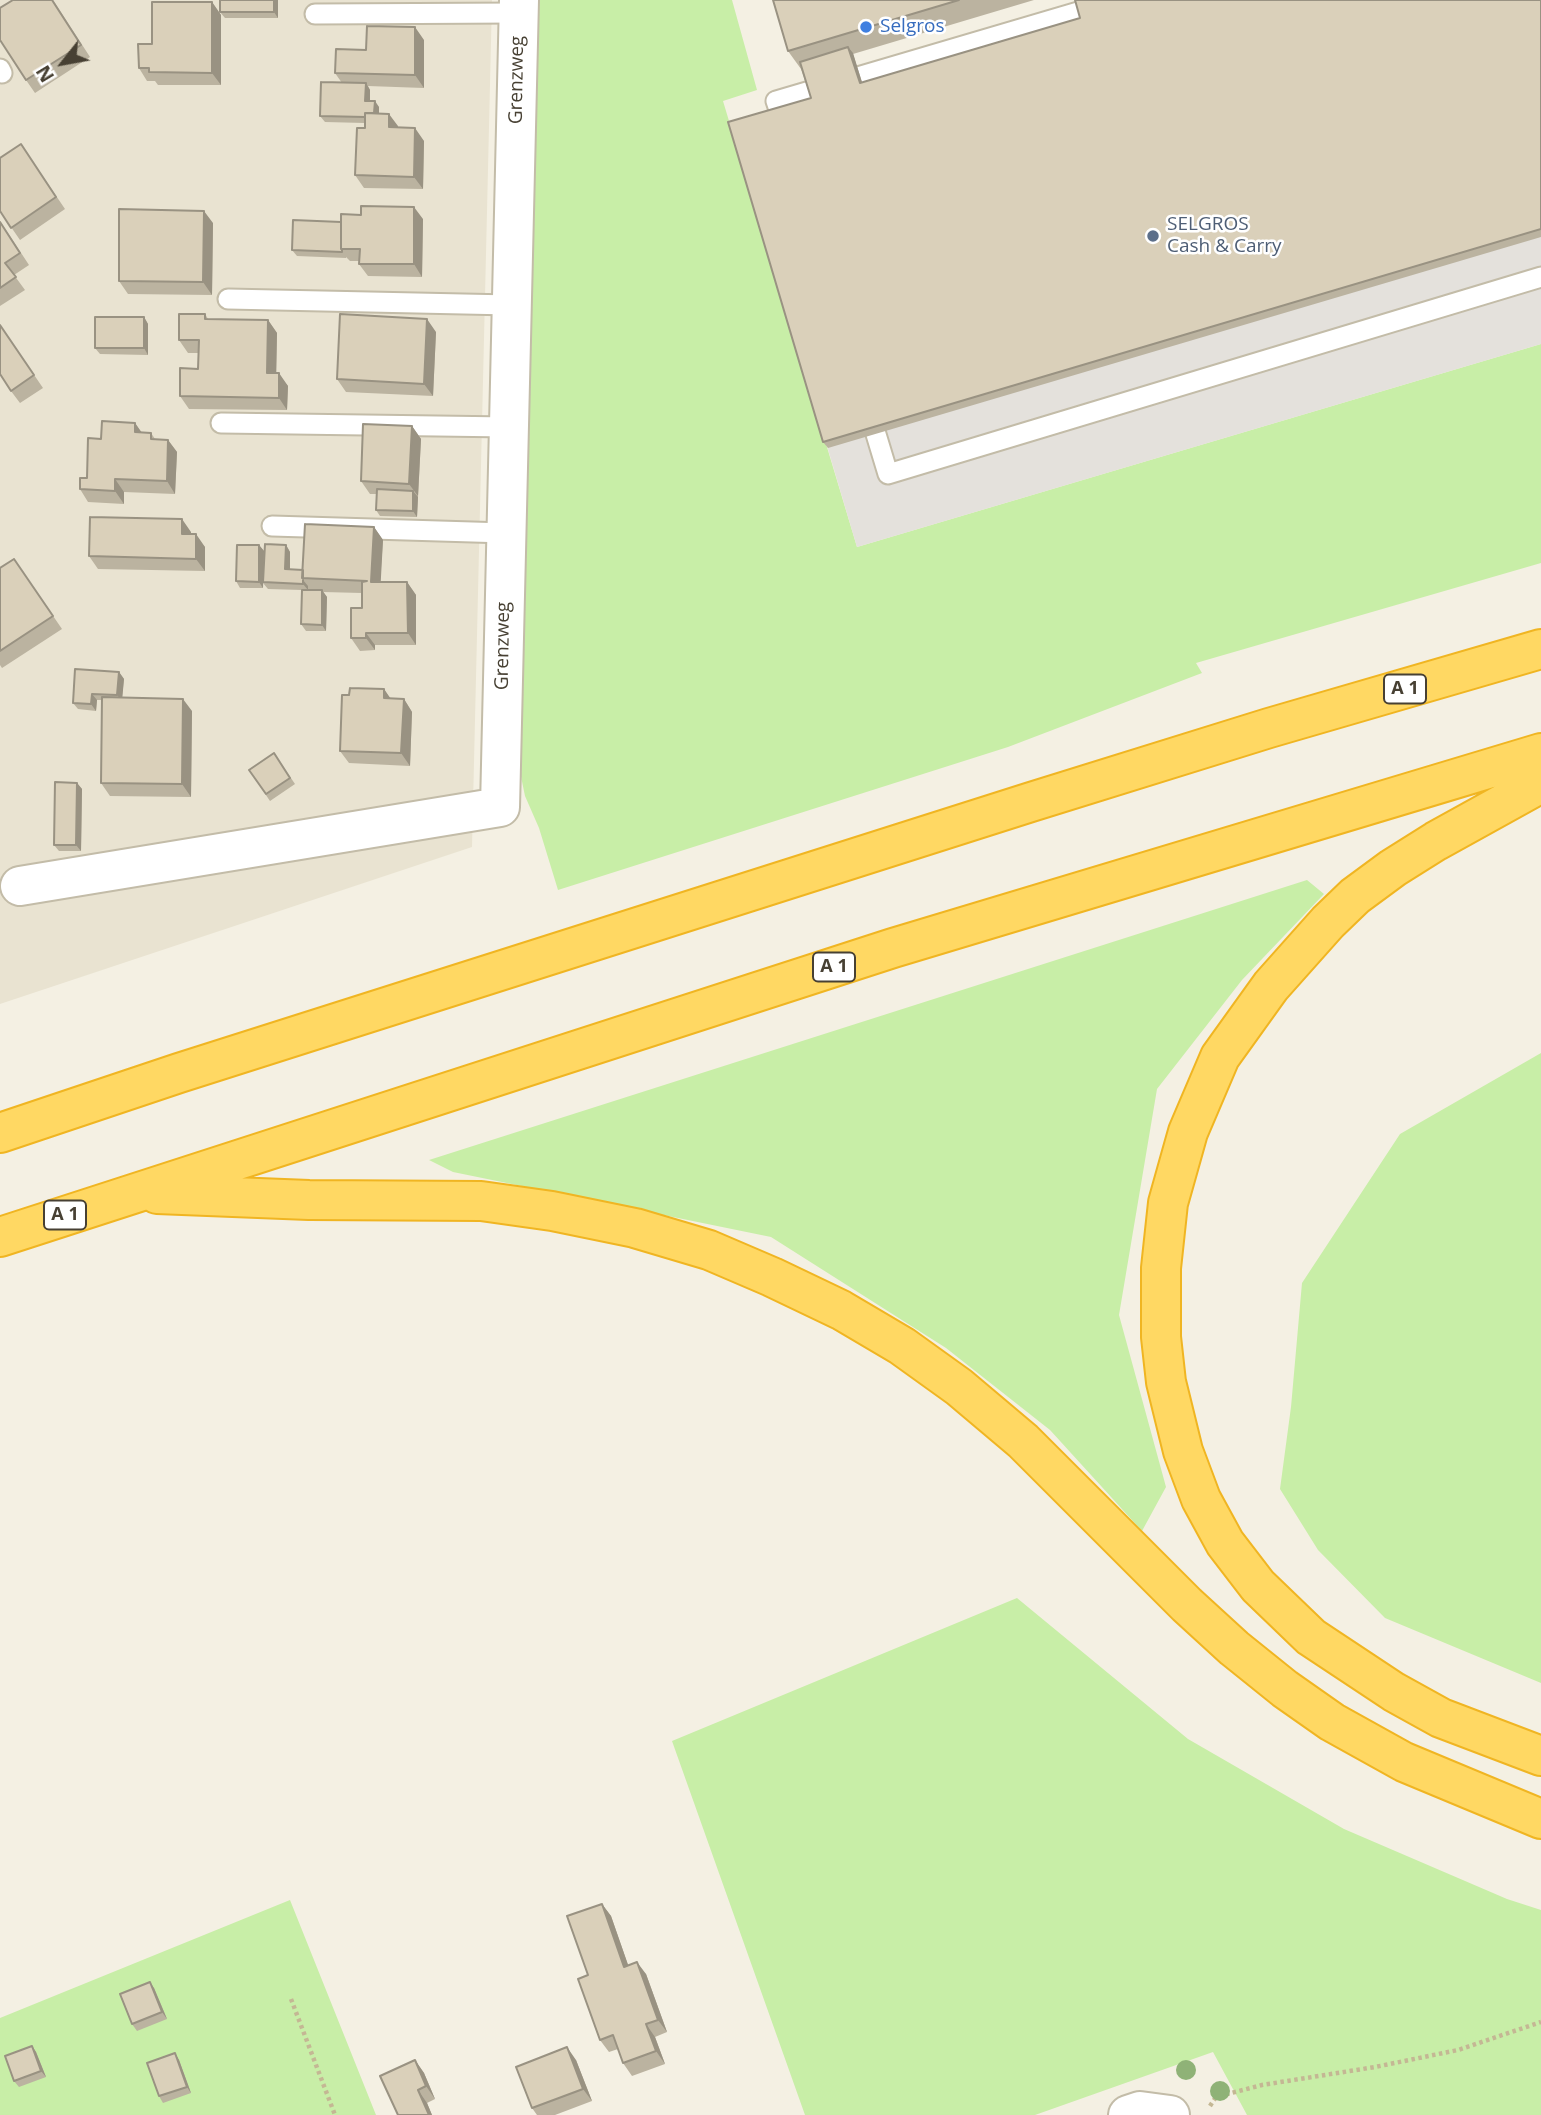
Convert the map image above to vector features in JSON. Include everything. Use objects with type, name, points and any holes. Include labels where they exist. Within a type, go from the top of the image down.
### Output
[{"type":"highway","name":"A 1","points":[[0,1133],[179,1073],[1044,798],[1269,728],[1541,649]]},
{"type":"highway","name":"A 1","points":[[0,1237],[893,948],[1541,753]]},
{"type":"highway","points":[[1541,783],[1436,841],[1355,896],[1271,986],[1220,1057],[1188,1132],[1168,1203],[1161,1268],[1161,1336],[1166,1382],[1183,1451],[1201,1499],[1224,1543],[1258,1586],[1311,1637],[1394,1692],[1441,1718],[1541,1756]]},
{"type":"highway","points":[[131,1193],[309,1200],[481,1201],[552,1211],[635,1228],[709,1250],[772,1277],[841,1310],[902,1346],[958,1387],[1023,1441],[1206,1622],[1285,1689],[1332,1722],[1404,1762],[1541,1819]]},
{"type":"street","name":"Grenzweg","points":[[20,886],[500,807],[519,7]]},
{"type":"street","points":[[1128,2115],[1140,2111],[1170,2115]]},
{"type":"lane","points":[[791,147],[776,101],[1119,0]]},
{"type":"lane","points":[[315,14],[519,7]]},
{"type":"lane","points":[[863,391],[888,474],[1541,277]]},
{"type":"lane","points":[[228,299],[511,305]]},
{"type":"lane","points":[[221,423],[509,427]]},
{"type":"lane","points":[[272,526],[506,533]]},
{"type":"path","points":[[291,1999],[335,2115]]},
{"type":"path","points":[[1203,2115],[1216,2097],[1262,2085],[1458,2050],[1541,2022]]},
{"type":"shaded area","points":[[0,0],[492,0],[472,847],[0,1004]]},
{"type":"shaded area","name":"SELGROS Cash & Carry","points":[[1541,0],[1541,344],[857,547],[733,129]]},
{"type":"green space","points":[[529,0],[732,0],[757,90],[723,101],[857,547],[1541,344],[1541,563],[1196,663],[1202,673],[1008,747],[558,890],[539,828],[525,796],[518,762]]},
{"type":"green space","points":[[1307,880],[1324,894],[1242,980],[1157,1089],[1119,1315],[1166,1487],[1142,1531],[1050,1430],[946,1348],[771,1237],[453,1172],[429,1160]]},
{"type":"green space","points":[[1541,1053],[1541,1683],[1385,1618],[1318,1550],[1280,1489],[1291,1407],[1302,1283],[1400,1134]]},
{"type":"green space","points":[[1017,1598],[1188,1739],[1344,1829],[1507,1899],[1541,1910],[1541,2115],[1247,2115],[1213,2052],[1035,2115],[805,2115],[672,1741]]},
{"type":"green space","points":[[290,1900],[376,2115],[0,2115],[0,2018]]},
{"type":"building","points":[[13,0],[52,0],[81,45],[26,80],[0,40],[0,8]]},
{"type":"building","points":[[220,0],[274,0],[274,12],[220,12]]},
{"type":"building","points":[[773,0],[959,0],[788,51]]},
{"type":"building","name":"SELGROS Cash & Carry","points":[[1075,0],[1541,0],[1541,229],[823,442],[728,122],[811,98],[800,62],[848,47],[860,83],[1080,18]]},
{"type":"building","points":[[152,2],[212,2],[212,73],[149,72],[149,68],[139,68],[138,44],[152,44]]},
{"type":"building","points":[[367,26],[415,27],[415,75],[335,73],[336,49],[366,50]]},
{"type":"building","points":[[321,82],[366,83],[365,101],[375,101],[374,113],[365,113],[365,117],[320,116]]},
{"type":"building","points":[[365,113],[389,114],[389,127],[415,128],[414,177],[355,175],[357,128],[365,128]]},
{"type":"building","points":[[21,144],[56,197],[11,228],[0,211],[0,158]]},
{"type":"building","points":[[361,206],[414,207],[414,264],[359,264],[360,249],[341,249],[341,214],[361,215]]},
{"type":"building","points":[[119,209],[204,211],[203,282],[119,281]]},
{"type":"building","points":[[293,220],[341,222],[342,252],[292,250]]},
{"type":"building","points":[[0,222],[20,253],[5,263],[16,277],[0,288]]},
{"type":"building","points":[[179,314],[205,314],[205,319],[268,320],[267,373],[279,373],[279,398],[180,396],[180,368],[198,369],[199,340],[179,340]]},
{"type":"building","points":[[340,314],[427,319],[424,384],[337,379]]},
{"type":"building","points":[[95,317],[144,317],[144,348],[95,348]]},
{"type":"building","points":[[0,325],[34,375],[11,391],[0,374]]},
{"type":"building","points":[[102,421],[135,423],[135,432],[151,433],[151,439],[168,440],[167,481],[115,479],[115,491],[80,489],[80,478],[87,478],[88,438],[101,439]]},
{"type":"building","points":[[363,424],[412,426],[409,484],[361,481]]},
{"type":"building","points":[[377,489],[413,491],[413,511],[376,510]]},
{"type":"building","points":[[90,517],[182,519],[182,534],[196,534],[196,559],[89,556]]},
{"type":"building","points":[[305,524],[374,527],[371,582],[407,582],[408,633],[366,633],[366,638],[351,638],[351,608],[362,608],[362,582],[367,581],[302,578]]},
{"type":"building","points":[[265,544],[286,545],[285,569],[303,570],[303,584],[263,582]]},
{"type":"building","points":[[237,545],[259,545],[259,582],[236,581]]},
{"type":"building","points":[[14,559],[53,616],[0,651],[0,568]]},
{"type":"building","points":[[302,590],[322,590],[322,625],[301,624]]},
{"type":"building","points":[[75,669],[119,672],[117,695],[92,694],[91,704],[73,703]]},
{"type":"building","points":[[350,688],[384,689],[384,698],[404,699],[401,753],[340,751],[342,695],[349,695]]},
{"type":"building","points":[[102,697],[183,699],[182,784],[101,783]]},
{"type":"building","points":[[274,753],[290,778],[266,794],[249,770]]},
{"type":"building","points":[[55,782],[77,783],[76,845],[54,845]]},
{"type":"building","points":[[602,1904],[624,1967],[637,1962],[658,2020],[646,2024],[656,2051],[623,2063],[613,2035],[600,2040],[578,1979],[588,1975],[567,1916]]},
{"type":"building","points":[[150,1982],[162,2012],[132,2024],[120,1994]]},
{"type":"building","points":[[32,2046],[41,2071],[14,2081],[5,2056]]},
{"type":"building","points":[[567,2047],[583,2089],[532,2108],[516,2067]]},
{"type":"building","points":[[175,2053],[187,2087],[159,2096],[147,2063]]},
{"type":"building","points":[[415,2060],[426,2086],[418,2090],[429,2115],[398,2115],[380,2076]]},
{"type":"place","name":"Selgros","points":[[866,27]]},
{"type":"place","name":"SELGROS Cash & Carry","points":[[1153,236]]}]
